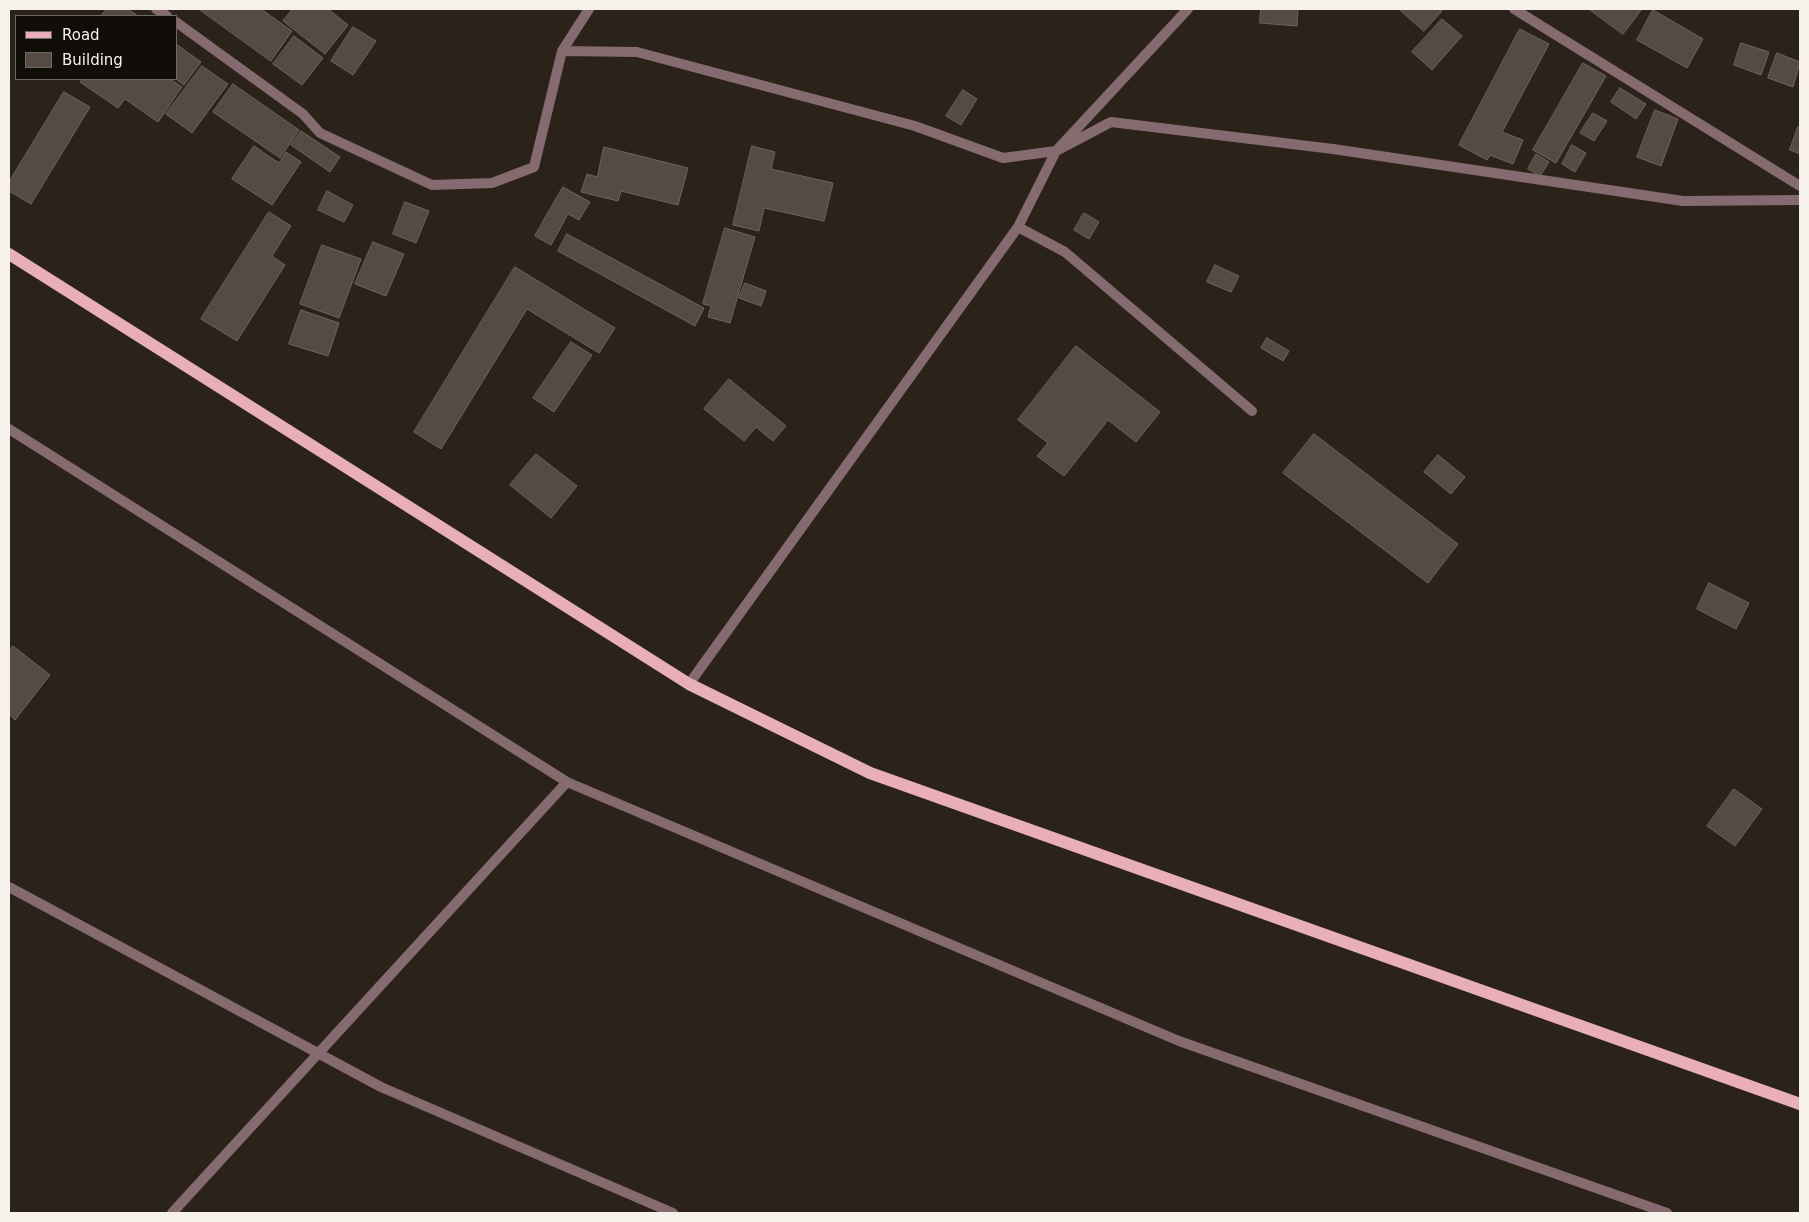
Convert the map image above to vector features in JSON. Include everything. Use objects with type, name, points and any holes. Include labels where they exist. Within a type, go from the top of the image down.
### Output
[{"type":"main road","points":[[9,254],[689,684],[870,773],[1800,1104]]},
{"type":"street","points":[[178,23],[303,114],[320,133],[432,185],[492,183],[534,167],[562,51],[589,9]]},
{"type":"street","points":[[689,684],[1018,227],[1056,151],[1188,9]]},
{"type":"street","points":[[1514,9],[1800,186]]},
{"type":"street","points":[[562,51],[637,52],[915,126],[1003,158],[1056,151],[1110,122],[1332,149],[1683,201],[1800,200]]},
{"type":"street","points":[[1018,227],[1066,252],[1252,412]]},
{"type":"street","points":[[9,429],[567,782],[1179,1041],[1668,1213]]},
{"type":"street","points":[[172,1213],[567,782]]},
{"type":"street","points":[[9,887],[381,1087],[673,1213]]},
{"type":"building","points":[[107,9],[128,9],[137,15],[102,15]]},
{"type":"building","points":[[199,9],[261,9],[292,31],[271,61]]},
{"type":"building","points":[[293,9],[328,9],[348,25],[325,54],[283,21]]},
{"type":"building","points":[[1261,9],[1298,9],[1297,26],[1260,23]]},
{"type":"building","points":[[1399,9],[1440,9],[1442,11],[1424,31]]},
{"type":"building","points":[[1589,9],[1642,9],[1623,34]]},
{"type":"building","points":[[1653,10],[1703,39],[1687,68],[1637,40]]},
{"type":"building","points":[[1442,19],[1462,36],[1432,70],[1412,52]]},
{"type":"building","points":[[353,27],[376,41],[353,75],[331,61]]},
{"type":"building","points":[[1520,29],[1549,44],[1502,132],[1523,140],[1513,164],[1490,155],[1487,160],[1459,145]]},
{"type":"building","points":[[294,36],[323,58],[302,85],[273,64]]},
{"type":"building","points":[[1741,43],[1769,52],[1761,75],[1734,65]]},
{"type":"building","points":[[178,45],[201,62],[184,85],[177,80]]},
{"type":"building","points":[[1777,53],[1800,62],[1793,87],[1768,78]]},
{"type":"building","points":[[1583,63],[1606,76],[1556,163],[1533,150]]},
{"type":"building","points":[[202,66],[228,84],[192,133],[166,114]]},
{"type":"building","points":[[82,80],[172,80],[182,87],[158,122],[125,99],[118,108],[80,82]]},
{"type":"building","points":[[233,84],[299,130],[280,158],[213,112]]},
{"type":"building","points":[[1620,88],[1646,104],[1636,119],[1611,102]]},
{"type":"building","points":[[963,90],[977,99],[961,125],[946,116]]},
{"type":"building","points":[[64,92],[90,107],[31,204],[9,191],[9,182]]},
{"type":"building","points":[[1655,110],[1678,119],[1661,166],[1637,157]]},
{"type":"building","points":[[1593,113],[1607,121],[1594,141],[1580,133]]},
{"type":"building","points":[[1798,127],[1800,127],[1800,154],[1790,150]]},
{"type":"building","points":[[301,131],[340,157],[330,172],[291,145]]},
{"type":"building","points":[[1572,145],[1586,153],[1575,172],[1562,164]]},
{"type":"building","points":[[254,146],[279,163],[286,152],[301,162],[272,205],[232,179]]},
{"type":"building","points":[[752,146],[775,152],[771,169],[833,183],[824,221],[764,208],[759,231],[733,225]]},
{"type":"building","points":[[604,147],[688,168],[678,205],[621,191],[618,201],[581,192],[587,174],[597,177]]},
{"type":"building","points":[[1536,154],[1549,162],[1540,176],[1528,169]]},
{"type":"building","points":[[563,187],[590,202],[579,220],[568,214],[551,245],[535,236]]},
{"type":"building","points":[[327,191],[353,205],[344,222],[318,210]]},
{"type":"building","points":[[405,202],[429,211],[416,243],[393,234]]},
{"type":"building","points":[[269,212],[291,226],[272,256],[285,265],[237,341],[201,319]]},
{"type":"building","points":[[1084,213],[1099,222],[1089,239],[1074,230]]},
{"type":"building","points":[[725,228],[755,237],[730,323],[708,317],[711,306],[703,304]]},
{"type":"building","points":[[567,234],[704,308],[695,326],[558,251]]},
{"type":"building","points":[[373,242],[404,254],[386,296],[355,284]]},
{"type":"building","points":[[322,245],[361,259],[339,318],[300,304]]},
{"type":"building","points":[[1215,265],[1239,276],[1231,292],[1207,282]]},
{"type":"building","points":[[515,267],[615,328],[599,353],[527,309],[441,449],[414,432]]},
{"type":"building","points":[[745,283],[766,291],[761,306],[739,298]]},
{"type":"building","points":[[301,310],[339,323],[328,356],[289,344]]},
{"type":"building","points":[[1267,338],[1289,351],[1283,361],[1261,348]]},
{"type":"building","points":[[571,342],[592,355],[554,412],[533,398]]},
{"type":"building","points":[[1076,346],[1160,412],[1136,442],[1108,420],[1064,476],[1037,456],[1048,443],[1018,420]]},
{"type":"building","points":[[729,379],[786,426],[773,441],[756,427],[744,441],[704,409]]},
{"type":"building","points":[[1314,434],[1458,544],[1428,583],[1283,473]]},
{"type":"building","points":[[536,454],[577,486],[551,518],[510,485]]},
{"type":"building","points":[[1438,455],[1465,477],[1451,494],[1424,472]]},
{"type":"building","points":[[1709,583],[1749,603],[1736,629],[1697,609]]},
{"type":"building","points":[[13,646],[50,675],[15,720],[9,714],[9,651]]},
{"type":"building","points":[[1734,789],[1762,809],[1735,846],[1707,826]]}]
